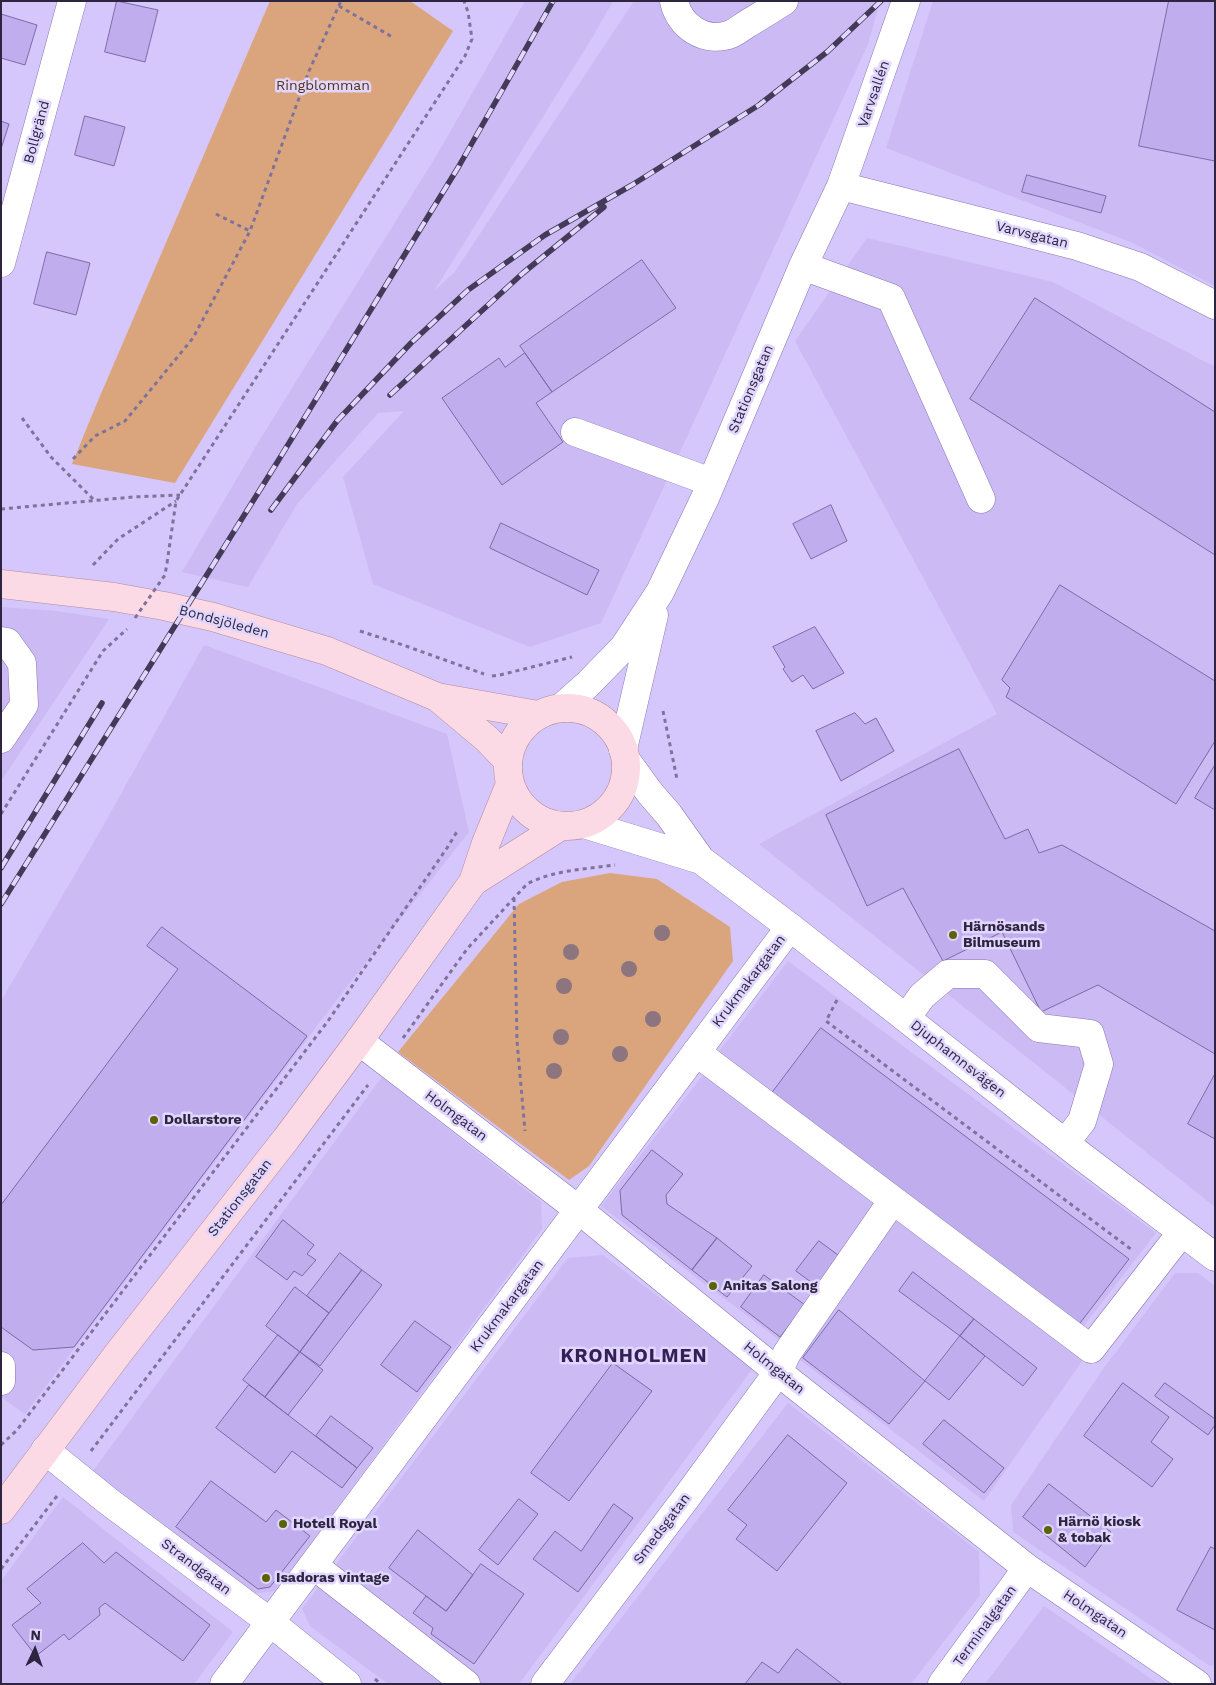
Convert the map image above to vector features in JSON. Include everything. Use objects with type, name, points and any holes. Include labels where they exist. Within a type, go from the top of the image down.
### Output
[{"type":"main road","name":"Bondsjöleden","points":[[1,584],[130,600],[213,617],[327,651],[437,697],[549,712]]},
{"type":"main road","name":"Bondsjöleden","points":[[437,697],[487,739],[509,773]]},
{"type":"main road","points":[[583,710],[599,718],[619,739],[624,755],[623,784],[615,800],[604,812],[573,825],[550,824],[539,819],[526,810],[514,796],[509,773],[510,750],[517,736],[529,722],[549,712],[583,710]]},
{"type":"main road","name":"Stationsgatan","points":[[1,1510],[45,1450],[286,1139],[473,882],[509,773]]},
{"type":"main road","name":"Stationsgatan","points":[[473,882],[573,825]]},
{"type":"street","name":"Bollgränd","points":[[1,262],[72,1]]},
{"type":"street","points":[[674,1],[682,21],[692,30],[704,35],[718,37],[730,34],[784,1]]},
{"type":"street","name":"Varvsallén","points":[[841,186],[906,1]]},
{"type":"street","name":"Stationsgatan","points":[[549,712],[588,684],[624,647],[660,592],[711,482],[804,266],[841,186]]},
{"type":"street","name":"Varvsgatan","points":[[841,186],[1077,246],[1140,267],[1215,305]]},
{"type":"street","points":[[804,266],[891,298],[981,498]]},
{"type":"street","points":[[575,432],[711,482]]},
{"type":"street","name":"Stationsgatan","points":[[624,755],[660,592]]},
{"type":"street","points":[[1,641],[7,642],[22,663],[24,705],[1,738]]},
{"type":"street","name":"Djuphamnsvägen","points":[[624,755],[650,793],[669,815],[701,860],[1215,1257]]},
{"type":"street","name":"Djuphamnsvägen","points":[[573,825],[701,860]]},
{"type":"street","name":"Krukmakargatan","points":[[224,1684],[790,927]]},
{"type":"street","points":[[906,1018],[922,996],[948,974],[985,974],[1039,1028],[1090,1034],[1099,1064],[1082,1121],[1065,1143]]},
{"type":"street","name":"Holmgatan","points":[[359,1041],[579,1210],[778,1372],[1027,1568],[1197,1684]]},
{"type":"street","points":[[696,1052],[1091,1349],[1182,1232]]},
{"type":"street","name":"Smedsgatan","points":[[545,1684],[686,1498],[778,1372],[787,1353],[893,1200]]},
{"type":"street","points":[[1,1366],[1,1381]]},
{"type":"street","name":"Strandgatan","points":[[45,1450],[108,1501],[270,1622],[347,1684]]},
{"type":"street","points":[[313,1565],[466,1684]]},
{"type":"street","name":"Terminalgatan","points":[[942,1684],[1027,1568]]},
{"type":"path","points":[[73,459],[94,436],[125,421],[192,338],[250,231],[309,71],[341,1]]},
{"type":"path","points":[[94,565],[118,539],[176,501],[180,496],[465,56],[472,40],[468,12],[464,1]]},
{"type":"path","points":[[338,6],[394,38]]},
{"type":"path","points":[[216,214],[250,231]]},
{"type":"path","points":[[22,418],[51,457],[95,500]]},
{"type":"path","points":[[1,509],[133,497],[180,496]]},
{"type":"path","points":[[1,814],[103,651],[126,631],[165,575],[176,501]]},
{"type":"path","points":[[662,706],[678,782]]},
{"type":"path","points":[[1,1445],[17,1430],[328,1021],[460,827]]},
{"type":"path","points":[[1,1569],[385,1062],[468,949],[527,884],[561,872],[618,864]]},
{"type":"path","points":[[514,897],[517,1041],[526,1138]]},
{"type":"path","points":[[841,992],[826,1021],[1138,1254]]},
{"type":"shaded area","points":[[525,1],[613,1],[592,38],[434,291],[454,273],[634,1],[880,1],[868,44],[601,623],[530,647],[373,584],[343,477],[404,411],[378,413],[297,504],[248,587],[182,572],[256,446],[438,153]]},
{"type":"shaded area","points":[[933,1],[1215,1],[1215,286],[1133,243],[886,148]]},
{"type":"shaded area","points":[[867,238],[1053,282],[1215,367],[1215,1207],[759,844],[997,714],[795,341]]},
{"type":"shaded area","points":[[1,607],[56,611],[109,619],[1,781]]},
{"type":"shaded area","points":[[204,645],[447,734],[469,832],[338,998],[25,1414],[1,1397],[1,1001],[102,828]]},
{"type":"shaded area","points":[[788,961],[1156,1233],[1079,1332],[714,1058]]},
{"type":"shaded area","points":[[704,1074],[877,1202],[782,1342],[601,1206]]},
{"type":"shaded area","points":[[382,1077],[541,1202],[542,1229],[276,1591],[248,1594],[93,1471]]},
{"type":"shaded area","points":[[898,1216],[1087,1354],[984,1501],[795,1356]]},
{"type":"shaded area","points":[[603,1255],[753,1368],[519,1684],[388,1684],[310,1626],[302,1609],[568,1258]]},
{"type":"shaded area","points":[[1175,1273],[1198,1273],[1215,1286],[1215,1665],[1210,1666],[1013,1532],[1011,1505],[1101,1372]]},
{"type":"shaded area","points":[[788,1403],[979,1552],[980,1595],[911,1684],[570,1684]]},
{"type":"shaded area","points":[[63,1497],[233,1632],[194,1684],[1,1684],[1,1581]]},
{"type":"shaded area","points":[[1044,1606],[1159,1684],[985,1684]]},
{"type":"green space","name":"Ringblomman","points":[[270,1],[410,1],[453,31],[175,483],[72,464],[97,403]]},
{"type":"green space","points":[[610,873],[657,879],[730,927],[733,961],[589,1166],[569,1180],[398,1052],[519,904],[562,882]]},
{"type":"building","points":[[117,1],[158,10],[145,62],[105,52]]},
{"type":"building","points":[[1169,1],[1215,1],[1215,161],[1139,146]]},
{"type":"building","points":[[1,14],[37,25],[25,65],[1,58]]},
{"type":"building","points":[[85,116],[125,127],[114,166],[75,155]]},
{"type":"building","points":[[1,121],[9,124],[1,149]]},
{"type":"building","points":[[1027,175],[1106,196],[1101,213],[1022,192]]},
{"type":"building","points":[[47,252],[90,263],[76,315],[34,304]]},
{"type":"building","points":[[642,260],[676,308],[552,392],[520,346]]},
{"type":"building","points":[[1035,298],[1215,412],[1215,555],[970,399]]},
{"type":"building","points":[[525,353],[552,392],[536,403],[563,442],[502,485],[442,398],[499,358],[505,367]]},
{"type":"building","points":[[831,505],[847,541],[811,559],[793,524]]},
{"type":"building","points":[[501,523],[599,570],[587,595],[490,548]]},
{"type":"building","points":[[1060,585],[1215,681],[1215,741],[1176,804],[1006,697],[1010,688],[1002,680]]},
{"type":"building","points":[[815,627],[844,673],[813,689],[803,675],[792,682],[783,669],[785,667],[773,647]]},
{"type":"building","points":[[855,713],[865,724],[876,718],[894,751],[841,781],[816,731]]},
{"type":"building","points":[[959,749],[1005,839],[1028,829],[1039,853],[1062,845],[1215,931],[1215,1054],[1098,985],[1041,1012],[1002,932],[943,961],[903,888],[867,906],[826,815]]},
{"type":"building","points":[[1215,765],[1215,810],[1195,798]]},
{"type":"building","name":"Dollarstore","points":[[162,927],[307,1036],[74,1347],[33,1350],[1,1327],[1,1205],[178,969],[147,946]]},
{"type":"building","points":[[821,1028],[1129,1259],[1077,1327],[769,1097]]},
{"type":"building","points":[[1215,1074],[1215,1139],[1188,1124]]},
{"type":"building","points":[[652,1150],[683,1174],[666,1195],[667,1204],[717,1238],[692,1270],[622,1215],[620,1191]]},
{"type":"building","points":[[283,1220],[314,1245],[307,1254],[316,1260],[302,1276],[294,1271],[287,1280],[256,1257]]},
{"type":"building","points":[[717,1238],[752,1266],[727,1297],[692,1270]]},
{"type":"building","points":[[819,1241],[842,1258],[819,1288],[796,1271]]},
{"type":"building","points":[[340,1253],[362,1270],[329,1313],[307,1296]]},
{"type":"building","points":[[362,1270],[382,1285],[320,1366],[300,1352]]},
{"type":"building","points":[[913,1272],[974,1319],[960,1336],[899,1291]]},
{"type":"building","points":[[764,1275],[805,1305],[780,1337],[741,1307]]},
{"type":"building","points":[[295,1287],[329,1313],[300,1352],[266,1326]]},
{"type":"building","points":[[839,1310],[925,1381],[889,1424],[803,1358]]},
{"type":"building","points":[[974,1319],[1037,1368],[1023,1386],[960,1336]]},
{"type":"building","points":[[415,1321],[451,1347],[417,1392],[381,1365]]},
{"type":"building","points":[[278,1335],[300,1352],[265,1397],[243,1380]]},
{"type":"building","points":[[960,1336],[985,1356],[949,1400],[925,1381]]},
{"type":"building","points":[[300,1352],[323,1370],[288,1415],[265,1397]]},
{"type":"building","points":[[613,1363],[652,1391],[569,1501],[531,1473]]},
{"type":"building","points":[[1123,1383],[1169,1417],[1151,1442],[1173,1459],[1152,1487],[1084,1436]]},
{"type":"building","points":[[1165,1383],[1215,1419],[1215,1425],[1208,1435],[1155,1396]]},
{"type":"building","points":[[249,1385],[357,1468],[342,1488],[292,1451],[275,1473],[216,1428]]},
{"type":"building","points":[[331,1416],[373,1448],[357,1468],[316,1436]]},
{"type":"building","points":[[944,1420],[1004,1468],[984,1493],[923,1444]]},
{"type":"building","points":[[788,1435],[847,1483],[777,1571],[736,1539],[747,1525],[728,1510]]},
{"type":"building","points":[[211,1481],[266,1522],[276,1510],[310,1536],[270,1587],[258,1589],[176,1527]]},
{"type":"building","points":[[1049,1484],[1111,1532],[1085,1567],[1023,1517]]},
{"type":"building","points":[[519,1499],[538,1514],[498,1565],[479,1550]]},
{"type":"building","points":[[614,1504],[633,1518],[578,1592],[533,1559],[555,1531],[581,1551]]},
{"type":"building","points":[[418,1530],[473,1575],[446,1611],[389,1568]]},
{"type":"building","points":[[83,1543],[104,1563],[116,1552],[210,1625],[183,1661],[105,1603],[99,1608],[100,1615],[69,1640],[64,1634],[36,1656],[12,1625],[41,1603],[27,1589]]},
{"type":"building","points":[[1211,1547],[1215,1549],[1215,1630],[1177,1610]]},
{"type":"building","points":[[481,1564],[524,1594],[474,1664],[431,1634],[433,1628],[413,1613],[426,1596],[446,1611]]},
{"type":"building","points":[[797,1649],[842,1684],[745,1684],[762,1662],[778,1673]]},
{"type":"railway","points":[[1,904],[278,461],[459,166],[553,1]]},
{"type":"railway","points":[[271,510],[337,421],[411,343],[468,290],[545,235],[632,185],[759,105],[827,52],[881,1]]},
{"type":"railway","points":[[390,395],[523,273],[604,207]]},
{"type":"railway","points":[[1,868],[102,703]]},
{"type":"place","name":"Härnösands Bilmuseum","points":[[953,935]]},
{"type":"place","name":"Dollarstore","points":[[154,1120]]},
{"type":"place","name":"Anitas Salong","points":[[713,1286]]},
{"type":"place","name":"Hotell Royal","points":[[283,1524]]},
{"type":"place","name":"Härnö kiosk & tobak","points":[[1048,1530]]},
{"type":"place","name":"Isadoras vintage","points":[[266,1578]]},
{"type":"district","name":"KRONHOLMEN","points":[[634,1356]]}]
